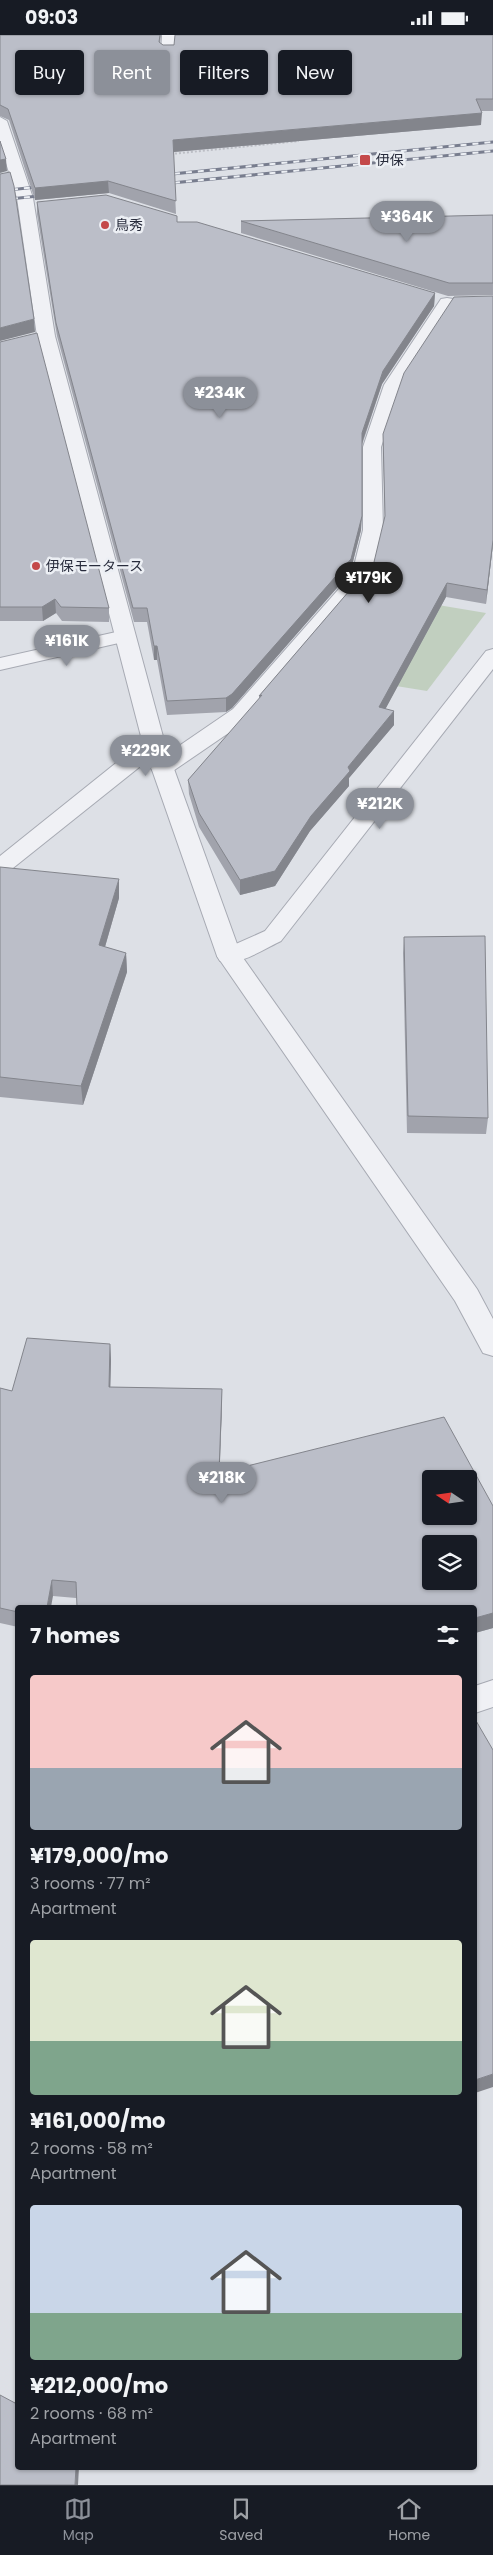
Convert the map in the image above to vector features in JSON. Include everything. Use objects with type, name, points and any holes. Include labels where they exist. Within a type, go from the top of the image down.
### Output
[{"type":"street","points":[[168,50],[169,35]]},
{"type":"street","points":[[0,121],[9,178],[36,207],[37,338],[126,636],[154,744],[229,956],[467,1296],[493,1346]]},
{"type":"street","points":[[162,768],[242,714],[362,575],[373,530],[372,447],[393,385],[447,301]]},
{"type":"street","points":[[0,664],[126,636]]},
{"type":"street","points":[[229,956],[273,936],[493,655]]},
{"type":"street","points":[[0,867],[154,744]]},
{"type":"street","points":[[477,1699],[493,1693]]},
{"type":"path","points":[[164,155],[301,141]]},
{"type":"green space","points":[[360,592],[486,613],[427,691],[297,670]]},
{"type":"building","points":[[0,35],[160,35],[159,42],[163,45],[174,45],[175,35],[493,35],[493,99],[476,99],[482,113],[173,140],[176,201],[108,181],[35,188],[8,109],[0,105]]},
{"type":"building","points":[[0,141],[6,159],[0,160]]},
{"type":"building","points":[[10,172],[14,186],[34,319],[0,328],[0,174]]},
{"type":"building","points":[[106,195],[177,216],[177,222],[197,222],[435,293],[383,371],[362,433],[362,516],[351,559],[232,694],[226,698],[167,701],[157,646],[154,646],[147,608],[133,608],[56,323],[37,202]]},
{"type":"building","points":[[493,215],[493,283],[449,283],[241,221]]},
{"type":"building","points":[[493,296],[493,540],[487,590],[447,583],[379,707],[394,711],[348,767],[350,771],[311,816],[275,871],[240,880],[199,813],[188,780],[374,562],[385,516],[383,434],[404,373],[454,297]]},
{"type":"building","points":[[37,333],[109,608],[61,607],[55,599],[42,607],[0,607],[0,342]]},
{"type":"building","points":[[0,867],[119,879],[99,945],[126,953],[81,1086],[0,1077]]},
{"type":"building","points":[[485,936],[488,1118],[408,1116],[404,937]]},
{"type":"building","points":[[27,1338],[110,1344],[109,1387],[222,1389],[219,1473],[444,1417],[473,1470],[422,1470],[422,1525],[478,1525],[478,1479],[493,1506],[493,1613],[477,1617],[477,1605],[77,1605],[76,1582],[52,1580],[47,1605],[15,1605],[15,1611],[0,1608],[0,1388],[12,1391]]},
{"type":"building","points":[[477,1722],[493,1750],[493,2074],[477,2079]]},
{"type":"building","points":[[0,2395],[15,2403],[15,2470],[76,2470],[75,2485],[0,2485]]},
{"type":"railway","points":[[162,175],[493,142]]},
{"type":"railway","points":[[162,184],[493,151]]},
{"type":"railway","points":[[0,191],[45,186]]},
{"type":"railway","points":[[0,200],[48,195]]},
{"type":"place","name":"伊保","points":[[365,160]]},
{"type":"place","name":"鳥秀","points":[[105,225]]},
{"type":"place","name":"伊保モータース","points":[[36,566]]}]
